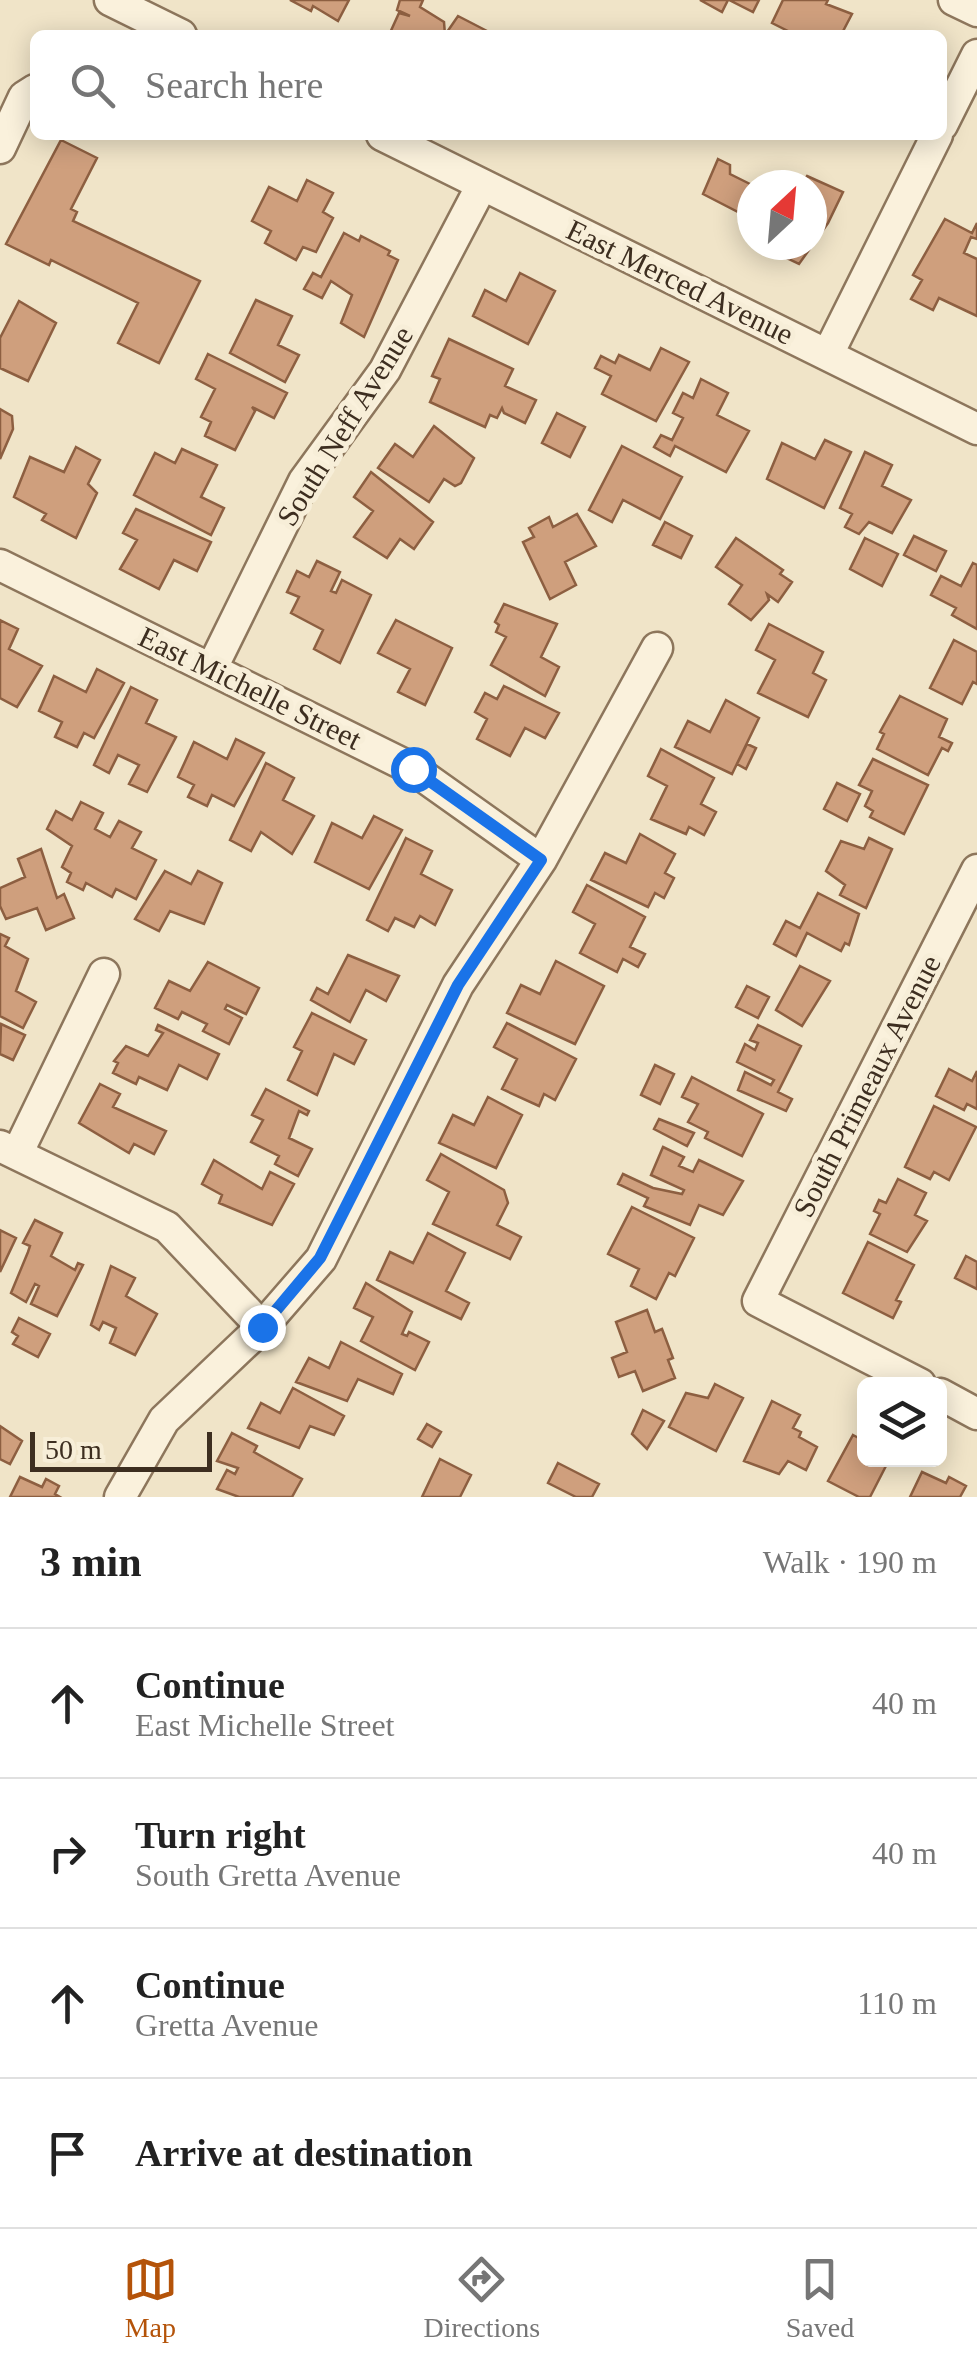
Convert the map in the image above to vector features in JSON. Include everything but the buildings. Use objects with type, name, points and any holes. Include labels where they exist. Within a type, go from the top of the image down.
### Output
[{"type":"street","points":[[954,0],[977,11]]},
{"type":"street","points":[[123,16],[165,30]]},
{"type":"street","points":[[947,115],[977,55]]},
{"type":"street","points":[[0,148],[24,97],[30,93]]},
{"type":"street","name":"East Merced Avenue","points":[[392,140],[977,429]]},
{"type":"street","points":[[828,354],[935,140]]},
{"type":"street","name":"South Neff Avenue","points":[[212,668],[304,480],[385,370],[482,185]]},
{"type":"street","name":"East Michelle Street","points":[[0,565],[413,769],[541,860]]},
{"type":"street","points":[[120,1497],[164,1420],[262,1327],[320,1258],[458,985],[541,860],[657,648]]},
{"type":"street","name":"South Primeaux Avenue","points":[[906,1377],[758,1301],[965,922],[977,870]]},
{"type":"street","points":[[104,974],[9,1150],[167,1227],[262,1327]]},
{"type":"street","points":[[947,1398],[977,1414]]},
{"type":"route","points":[[262,1327],[320,1258],[458,985],[541,860],[413,769]]}]
